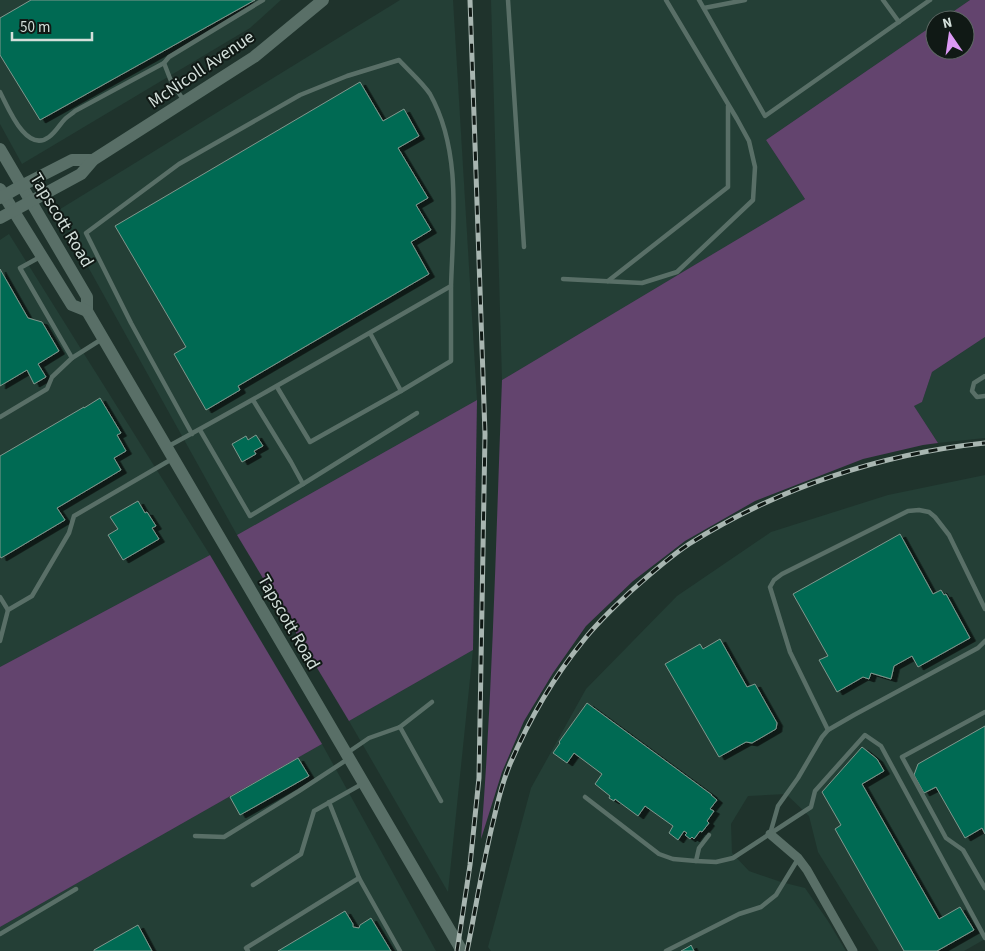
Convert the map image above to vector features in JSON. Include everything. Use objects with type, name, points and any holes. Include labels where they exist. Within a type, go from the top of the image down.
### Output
[{"type":"street","name":"McNicoll Avenue","points":[[0,218],[81,174],[93,160],[254,57],[323,0]]},
{"type":"street","name":"Tapscott Road","points":[[0,149],[87,297],[87,311],[103,339],[462,951]]},
{"type":"street","name":"McNicoll Avenue","points":[[1,194],[72,160],[93,160]]},
{"type":"street","name":"Tapscott Road","points":[[1,194],[72,305],[87,311]]},
{"type":"street","points":[[770,834],[798,858],[807,870],[853,951]]},
{"type":"lane","points":[[0,92],[21,131],[38,141],[48,138],[65,119],[75,112],[164,63],[169,57],[263,0]]},
{"type":"lane","points":[[508,0],[524,247]]},
{"type":"lane","points":[[563,279],[642,283],[677,272],[753,200],[755,167],[749,141],[666,0]]},
{"type":"lane","points":[[700,0],[765,116],[930,0]]},
{"type":"lane","points":[[704,8],[745,0]]},
{"type":"lane","points":[[883,0],[899,22]]},
{"type":"lane","points":[[192,434],[135,331],[86,233],[179,164],[300,95],[347,76],[399,60],[429,92],[439,113],[448,143],[454,182],[451,361],[310,442],[277,387]]},
{"type":"lane","points":[[164,63],[171,81],[184,102]]},
{"type":"lane","points":[[608,282],[728,188],[728,104]]},
{"type":"lane","points":[[41,256],[20,268],[72,358]]},
{"type":"lane","points":[[0,641],[8,610],[32,596],[69,533],[74,516],[170,453],[192,434],[451,286]]},
{"type":"lane","points":[[370,333],[400,390]]},
{"type":"lane","points":[[0,417],[47,389],[52,377],[72,358],[103,339]]},
{"type":"lane","points":[[985,376],[974,384],[972,391],[977,397],[985,396]]},
{"type":"lane","points":[[253,400],[303,484]]},
{"type":"lane","points":[[200,430],[250,516],[418,413]]},
{"type":"lane","points":[[828,730],[790,652],[770,587],[774,580],[782,574],[899,515],[908,511],[918,510],[929,512],[949,535],[985,609]]},
{"type":"lane","points":[[0,597],[8,610]]},
{"type":"lane","points":[[770,834],[778,806],[828,730],[854,714],[978,648],[985,641]]},
{"type":"lane","points":[[195,836],[224,837],[299,791],[369,738],[400,726],[432,702]]},
{"type":"lane","points":[[985,712],[902,757],[946,838],[963,850],[985,888]]},
{"type":"lane","points":[[400,726],[441,801]]},
{"type":"lane","points":[[585,797],[659,854],[673,859],[716,862],[732,858],[811,806],[815,791],[865,735],[881,746],[985,938]]},
{"type":"lane","points":[[254,885],[301,854],[314,811],[364,783]]},
{"type":"lane","points":[[329,802],[359,878],[400,951]]},
{"type":"lane","points":[[696,861],[699,848],[709,835]]},
{"type":"lane","points":[[666,951],[739,914],[761,907],[776,895],[798,858]]},
{"type":"lane","points":[[248,951],[246,948],[359,878]]},
{"type":"lane","points":[[0,934],[76,889]]},
{"type":"shaded area","points":[[0,0],[281,0],[250,28],[22,164],[0,124]]},
{"type":"shaded area","points":[[400,0],[453,0],[477,400],[237,535],[57,211]]},
{"type":"shaded area","points":[[491,0],[970,0],[956,10],[925,10],[925,31],[766,140],[805,199],[502,380]]},
{"type":"shaded area","points":[[970,0],[985,0],[985,337],[932,372],[922,402],[914,406],[938,443],[863,459],[755,501],[685,541],[633,581],[586,626],[553,673],[524,721],[502,772],[481,839],[491,667],[502,380],[805,199],[766,140],[925,31],[925,60],[975,60],[975,10],[956,10]]},
{"type":"shaded area","points":[[9,234],[210,555],[0,667],[0,240]]},
{"type":"shaded area","points":[[985,337],[985,438],[938,443],[914,406],[922,402],[932,372]]},
{"type":"shaded area","points":[[477,400],[473,650],[349,721],[237,535]]},
{"type":"shaded area","points":[[985,475],[985,939],[964,951],[879,951],[818,852],[809,816],[786,794],[748,796],[731,824],[732,853],[749,871],[805,888],[846,951],[491,951],[488,947],[531,788],[586,689],[677,596],[771,532],[888,495]]},
{"type":"shaded area","points":[[210,555],[322,744],[0,927],[0,667]]},
{"type":"shaded area","points":[[473,650],[448,892],[349,721]]},
{"type":"shaded area","points":[[322,744],[436,951],[0,951],[0,927]]},
{"type":"building","points":[[31,0],[255,0],[40,120],[0,55],[0,18]]},
{"type":"building","points":[[360,82],[383,121],[404,109],[419,136],[398,148],[428,198],[416,205],[431,230],[411,242],[429,274],[238,386],[240,390],[206,410],[174,354],[186,347],[115,226]]},
{"type":"building","points":[[0,269],[28,318],[42,322],[59,351],[38,364],[46,377],[34,384],[27,370],[0,386]]},
{"type":"building","points":[[100,398],[121,433],[117,435],[126,451],[114,458],[121,470],[57,508],[65,520],[1,558],[0,456]]},
{"type":"building","points":[[256,435],[263,446],[254,451],[256,454],[242,462],[232,444],[246,436],[248,440]]},
{"type":"building","points":[[138,501],[156,526],[152,528],[159,539],[123,560],[108,535],[118,529],[110,517]]},
{"type":"building","points":[[900,534],[933,594],[941,590],[944,595],[946,594],[970,638],[918,667],[912,656],[894,666],[891,679],[871,673],[869,679],[863,677],[837,692],[819,660],[828,656],[793,594]]},
{"type":"building","points":[[720,639],[747,687],[755,684],[777,723],[776,729],[752,743],[746,742],[719,757],[665,664],[700,644],[703,649]]},
{"type":"building","points":[[587,703],[717,800],[710,809],[714,811],[707,821],[709,823],[694,839],[692,837],[690,839],[685,835],[687,833],[684,831],[678,840],[669,833],[673,826],[645,806],[638,816],[615,799],[614,801],[609,798],[610,796],[595,784],[602,774],[574,753],[567,763],[553,753]]},
{"type":"building","points":[[985,726],[985,834],[982,828],[965,838],[936,787],[924,793],[914,775],[918,764]]},
{"type":"building","points":[[862,747],[877,759],[884,771],[862,784],[939,919],[960,907],[974,930],[937,951],[904,951],[835,829],[841,825],[822,792]]},
{"type":"building","points":[[298,758],[309,776],[240,815],[230,797]]},
{"type":"building","points":[[345,911],[353,927],[359,928],[360,925],[371,918],[391,951],[278,951]]},
{"type":"building","points":[[138,925],[152,951],[94,951],[94,950]]},
{"type":"building","points":[[690,946],[694,951],[681,951]]},
{"type":"railway","points":[[457,951],[470,865],[479,778],[485,434],[470,0]]},
{"type":"railway","points":[[467,951],[490,835],[510,764],[525,731],[552,685],[583,641],[612,609],[651,573],[681,549],[758,506],[794,490],[869,465],[946,448],[985,443]]}]
